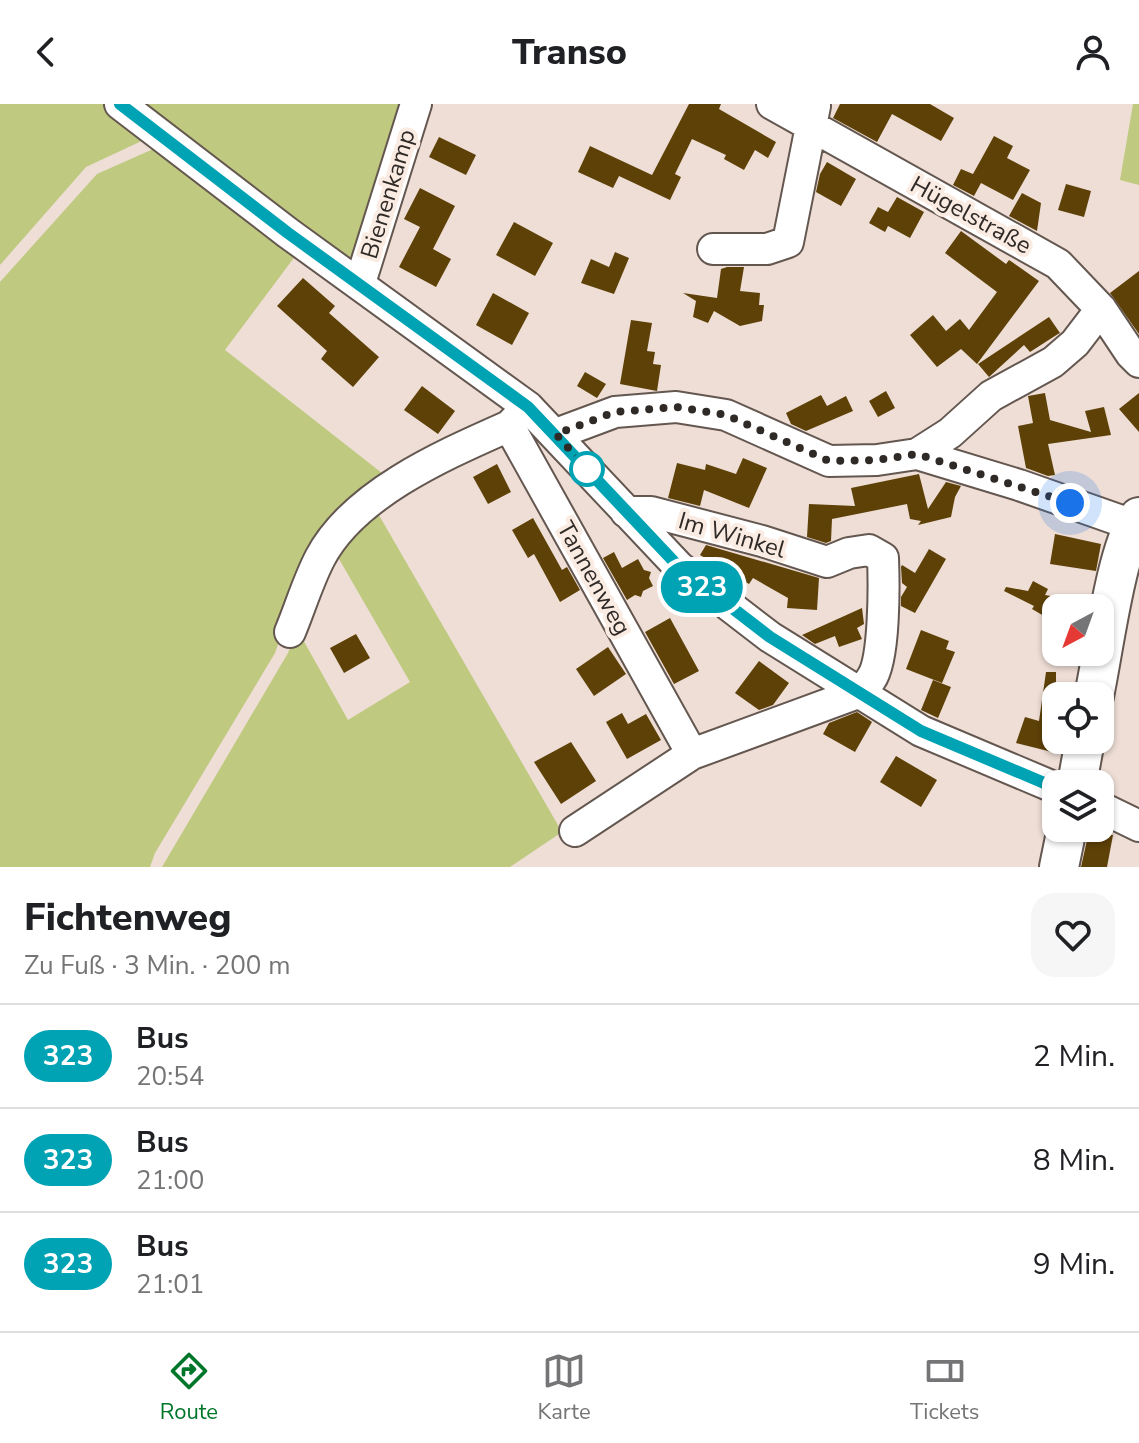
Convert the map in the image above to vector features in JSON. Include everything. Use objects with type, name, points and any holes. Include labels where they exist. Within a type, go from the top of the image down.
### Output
[{"type":"main road","points":[[1097,682],[1120,570],[1136,521]]},
{"type":"main road","points":[[1059,867],[1064,842]]},
{"type":"street","points":[[120,104],[288,233],[360,283],[519,416],[556,434],[679,567],[770,637],[921,731],[1042,782]]},
{"type":"street","name":"Bienenkamp","points":[[360,283],[416,104]]},
{"type":"street","name":"Hügelstraße","points":[[772,104],[813,114],[1058,264],[1101,309],[1139,362]]},
{"type":"street","points":[[713,249],[767,249],[788,242],[813,114]]},
{"type":"street","points":[[556,434],[615,412],[676,407],[726,415],[829,461],[877,460],[917,454],[950,433],[991,396],[1053,362],[1075,343],[1101,309]]},
{"type":"street","points":[[290,632],[321,556],[344,525],[367,504],[436,458],[519,416]]},
{"type":"street","name":"Tannenweg","points":[[519,416],[692,754]]},
{"type":"street","points":[[917,454],[1136,521]]},
{"type":"street","name":"Im Winkel","points":[[626,512],[651,512],[762,541],[827,562],[849,553],[869,550],[883,558],[880,653],[873,678],[858,693]]},
{"type":"street","points":[[575,831],[692,754],[858,693]]},
{"type":"street","points":[[1114,814],[1139,826]]},
{"type":"green space","points":[[0,104],[103,104],[148,138],[86,167],[0,265]]},
{"type":"green space","points":[[133,104],[409,104],[357,278]]},
{"type":"green space","points":[[1133,104],[1139,104],[1139,185],[1120,180]]},
{"type":"green space","points":[[160,146],[296,255],[225,350],[387,477],[304,570],[275,653],[155,853],[150,867],[0,867],[0,282],[97,174]]},
{"type":"green space","points":[[376,510],[562,832],[510,867],[162,867],[288,653],[297,629],[348,720],[410,682],[335,552]]},
{"type":"building","points":[[689,104],[721,104],[719,109],[776,142],[768,158],[755,150],[744,170],[724,159],[726,155],[692,139],[675,174],[681,177],[670,200],[619,176],[613,188],[578,172],[590,146],[652,175]]},
{"type":"building","points":[[840,104],[930,104],[954,118],[941,141],[892,114],[877,142],[833,118]]},
{"type":"building","points":[[994,136],[1013,146],[1007,158],[1030,170],[1013,200],[981,183],[974,196],[953,185],[961,169],[973,174]]},
{"type":"building","points":[[439,137],[476,155],[466,175],[429,157]]},
{"type":"building","points":[[827,162],[856,179],[841,206],[816,192],[820,174]]},
{"type":"building","points":[[1066,184],[1091,191],[1084,217],[1058,210]]},
{"type":"building","points":[[420,188],[455,206],[433,249],[451,259],[436,287],[399,267],[420,227],[404,219]]},
{"type":"building","points":[[1022,193],[1041,203],[1037,231],[1009,216]]},
{"type":"building","points":[[897,197],[924,212],[910,238],[888,226],[885,232],[869,223],[878,207],[888,212]]},
{"type":"building","points":[[514,222],[553,243],[535,276],[496,255]]},
{"type":"building","points":[[961,231],[1006,264],[1009,260],[1039,281],[977,364],[961,349],[937,367],[910,335],[933,315],[946,331],[960,319],[969,330],[997,292],[945,253]]},
{"type":"building","points":[[615,252],[629,258],[614,294],[581,283],[591,259],[609,267]]},
{"type":"building","points":[[744,267],[740,291],[760,293],[759,305],[764,305],[762,321],[740,326],[714,311],[708,323],[693,317],[696,301],[683,293],[717,298],[721,269]]},
{"type":"building","points":[[1139,271],[1139,334],[1110,293]]},
{"type":"building","points":[[303,278],[335,306],[329,313],[379,357],[353,387],[321,359],[327,351],[277,306]]},
{"type":"building","points":[[493,293],[529,313],[512,345],[476,325]]},
{"type":"building","points":[[1049,317],[1060,333],[1030,352],[1024,345],[989,377],[978,364]]},
{"type":"building","points":[[631,320],[652,323],[647,351],[655,352],[653,364],[661,365],[657,391],[620,384]]},
{"type":"building","points":[[585,372],[606,384],[597,398],[577,386]]},
{"type":"building","points":[[422,386],[455,411],[438,434],[404,410]]},
{"type":"building","points":[[886,391],[895,408],[878,417],[869,401]]},
{"type":"building","points":[[1045,393],[1050,420],[1091,432],[1085,411],[1104,407],[1111,435],[1048,444],[1055,475],[1048,476],[1026,468],[1018,426],[1033,423],[1028,396]]},
{"type":"building","points":[[1139,393],[1139,432],[1119,409]]},
{"type":"building","points":[[821,395],[827,406],[846,396],[853,411],[806,431],[791,424],[786,413]]},
{"type":"building","points":[[743,458],[767,468],[749,508],[704,490],[700,506],[668,498],[677,463],[705,470],[706,464],[736,474]]},
{"type":"building","points":[[497,464],[511,492],[488,504],[473,477]]},
{"type":"building","points":[[919,474],[928,509],[946,482],[961,486],[951,517],[918,525],[921,521],[910,519],[907,504],[832,519],[831,541],[826,543],[807,537],[809,504],[855,506],[851,488]]},
{"type":"building","points":[[533,518],[562,570],[567,567],[580,590],[560,602],[534,554],[528,558],[512,530]]},
{"type":"building","points":[[1055,534],[1101,544],[1096,571],[1050,564]]},
{"type":"building","points":[[706,545],[819,578],[817,610],[787,608],[788,598],[753,578],[749,584],[700,555]]},
{"type":"building","points":[[929,549],[946,559],[915,613],[901,606],[901,597],[907,587],[902,583],[901,567],[915,573]]},
{"type":"building","points":[[614,552],[622,568],[638,559],[644,570],[651,572],[649,578],[653,586],[643,591],[641,597],[635,595],[627,600],[603,558]]},
{"type":"building","points":[[1033,581],[1048,589],[1042,594],[1042,615],[1032,609],[1034,606],[1004,591],[1006,587],[1028,591]]},
{"type":"building","points":[[862,608],[864,624],[857,628],[862,639],[839,647],[835,636],[815,644],[802,635]]},
{"type":"building","points":[[670,618],[699,671],[674,684],[645,632]]},
{"type":"building","points":[[921,630],[949,641],[946,649],[955,652],[942,683],[906,669]]},
{"type":"building","points":[[356,634],[370,658],[344,673],[330,648]]},
{"type":"building","points":[[608,647],[626,674],[594,696],[576,669]]},
{"type":"building","points":[[759,661],[789,683],[773,705],[759,710],[735,693]]},
{"type":"building","points":[[1046,672],[1056,672],[1056,682],[1045,682]]},
{"type":"building","points":[[933,680],[951,687],[938,718],[921,710]]},
{"type":"building","points":[[1042,700],[1042,750],[1016,743],[1025,717],[1039,721]]},
{"type":"building","points":[[857,712],[872,722],[855,752],[823,734],[829,723]]},
{"type":"building","points":[[622,713],[628,724],[646,714],[661,740],[627,759],[606,722]]},
{"type":"building","points":[[571,742],[596,781],[561,804],[534,762]]},
{"type":"building","points":[[896,756],[937,780],[921,807],[880,782]]},
{"type":"building","points":[[1087,842],[1112,842],[1107,867],[1081,867]]},
{"type":"bus line","name":"323","points":[[120,104],[288,233],[528,407],[679,567],[770,637],[921,731],[1042,782]]},
{"type":"route","points":[[587,469],[556,434],[615,412],[676,407],[726,415],[829,461],[877,460],[917,454],[1070,503]]}]
